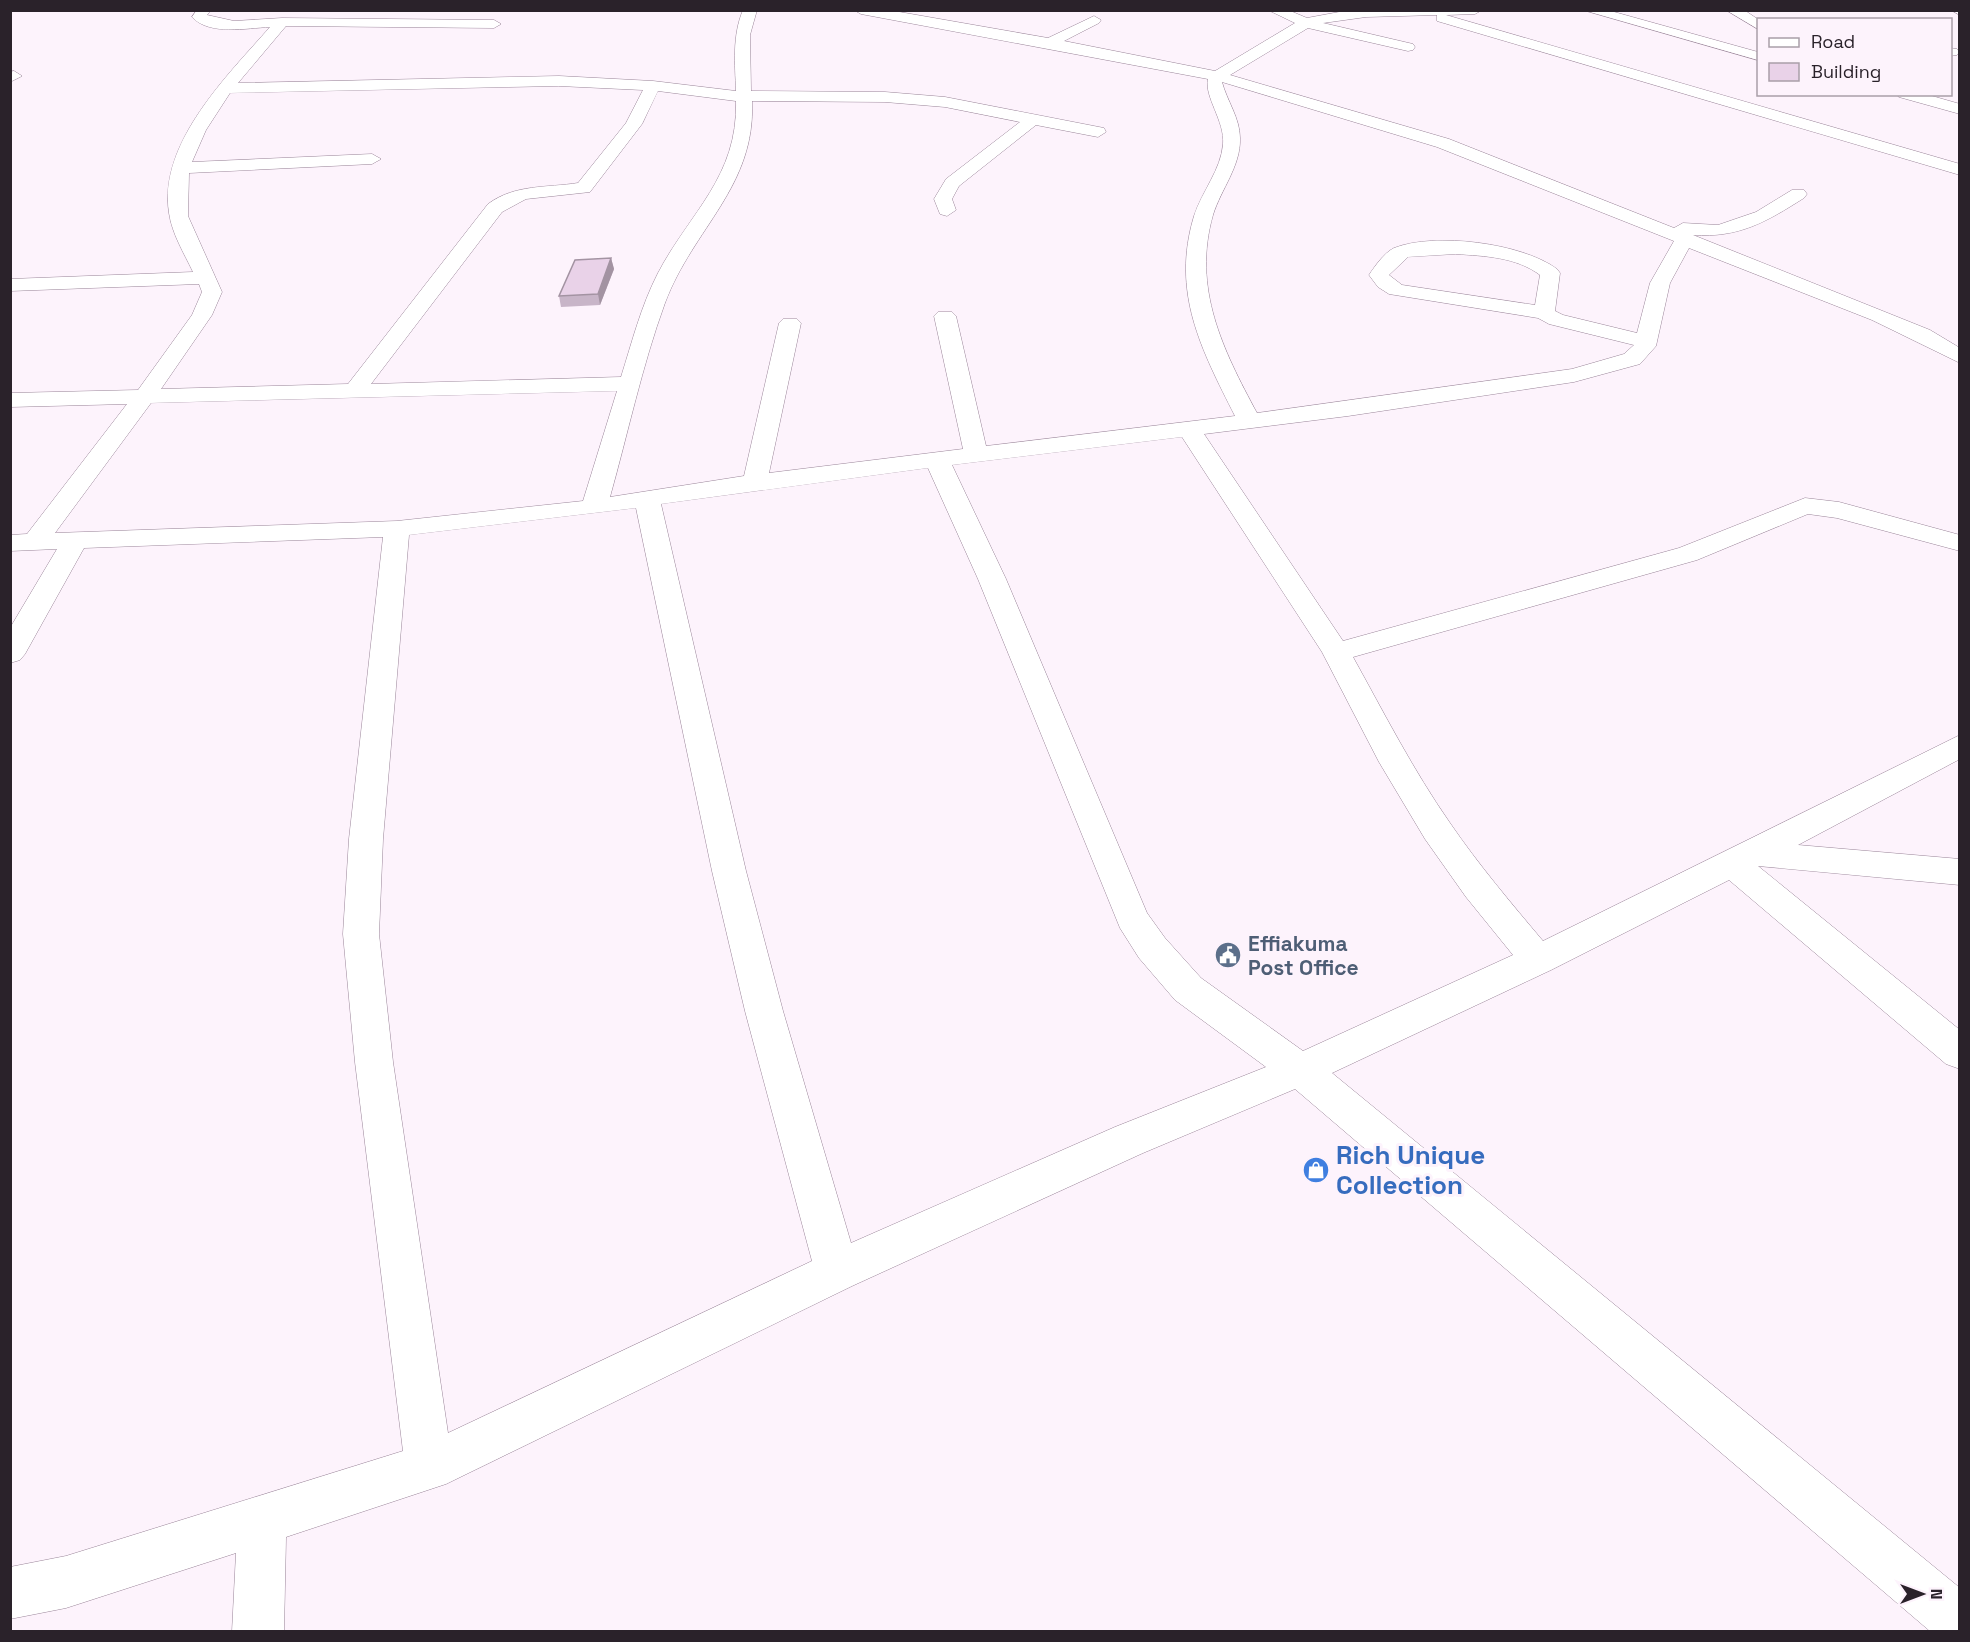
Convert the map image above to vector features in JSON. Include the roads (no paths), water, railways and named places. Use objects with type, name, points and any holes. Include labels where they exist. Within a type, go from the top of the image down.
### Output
[{"type":"street","points":[[204,10],[199,17],[214,23],[234,25],[282,22],[494,24]]},
{"type":"street","points":[[594,507],[630,384],[664,281],[736,163],[743,137],[746,95],[741,31],[750,10]]},
{"type":"street","points":[[861,10],[1050,43],[1217,76],[1443,143],[1879,316],[1922,335],[1959,357]]},
{"type":"street","points":[[1275,10],[1306,23],[1408,47]]},
{"type":"street","points":[[1250,421],[1206,337],[1198,305],[1194,270],[1198,235],[1204,213],[1228,160],[1233,139],[1230,122],[1215,85],[1217,76],[1306,23],[1346,15],[1475,10]]},
{"type":"street","points":[[1590,10],[1757,56]]},
{"type":"street","points":[[1733,10],[1757,24]]},
{"type":"street","points":[[1420,12],[1959,170]]},
{"type":"street","points":[[1050,43],[1094,20]]},
{"type":"street","points":[[35,542],[145,396],[209,301],[212,292],[182,226],[178,211],[181,168],[200,127],[226,88],[282,22]]},
{"type":"street","points":[[226,88],[500,81],[653,86],[711,95],[905,98],[945,102],[1098,132]]},
{"type":"street","points":[[356,390],[495,208],[506,198],[519,194],[564,192],[584,188],[634,124],[653,86]]},
{"type":"street","points":[[1912,96],[1959,109]]},
{"type":"street","points":[[947,210],[943,199],[952,183],[1033,119]]},
{"type":"street","points":[[181,168],[372,159]]},
{"type":"street","points":[[1658,228],[1720,231],[1763,216],[1798,194]]},
{"type":"street","points":[[10,543],[397,530],[594,507],[755,482],[1250,421],[1574,375],[1632,359],[1646,341],[1660,283],[1685,238]]},
{"type":"street","points":[[1544,313],[1550,273],[1542,264],[1528,259],[1455,247],[1425,247],[1399,253],[1379,275],[1385,283],[1396,290],[1544,313],[1556,320],[1646,341]]},
{"type":"street","points":[[10,285],[207,278]]},
{"type":"street","points":[[945,316],[976,455]]},
{"type":"street","points":[[755,482],[790,322]]},
{"type":"street","points":[[10,400],[630,384]]},
{"type":"street","points":[[1189,429],[1336,652],[1395,762],[1437,830],[1478,888],[1538,960]]},
{"type":"street","points":[[937,460],[992,579],[1132,918],[1152,948],[1188,989],[1300,1070],[1959,1622]]},
{"type":"street","points":[[647,499],[729,871],[764,1011],[837,1271]]},
{"type":"street","points":[[1336,652],[1688,554],[1805,506],[1839,510],[1959,543]]},
{"type":"street","points":[[397,530],[366,838],[361,934],[374,1062],[429,1467]]},
{"type":"street","points":[[10,654],[75,541]]},
{"type":"street","points":[[10,1593],[66,1582],[429,1467],[837,1271],[1129,1140],[1300,1070],[1538,960],[1743,859],[1959,745]]},
{"type":"street","points":[[1743,859],[1959,872]]},
{"type":"street","points":[[1743,859],[1959,1053]]},
{"type":"street","points":[[258,1632],[262,1520]]},
{"type":"place","name":"Effiakuma Post Office","points":[[1228,955]]},
{"type":"place","name":"Rich Unique Collection","points":[[1316,1170]]}]
